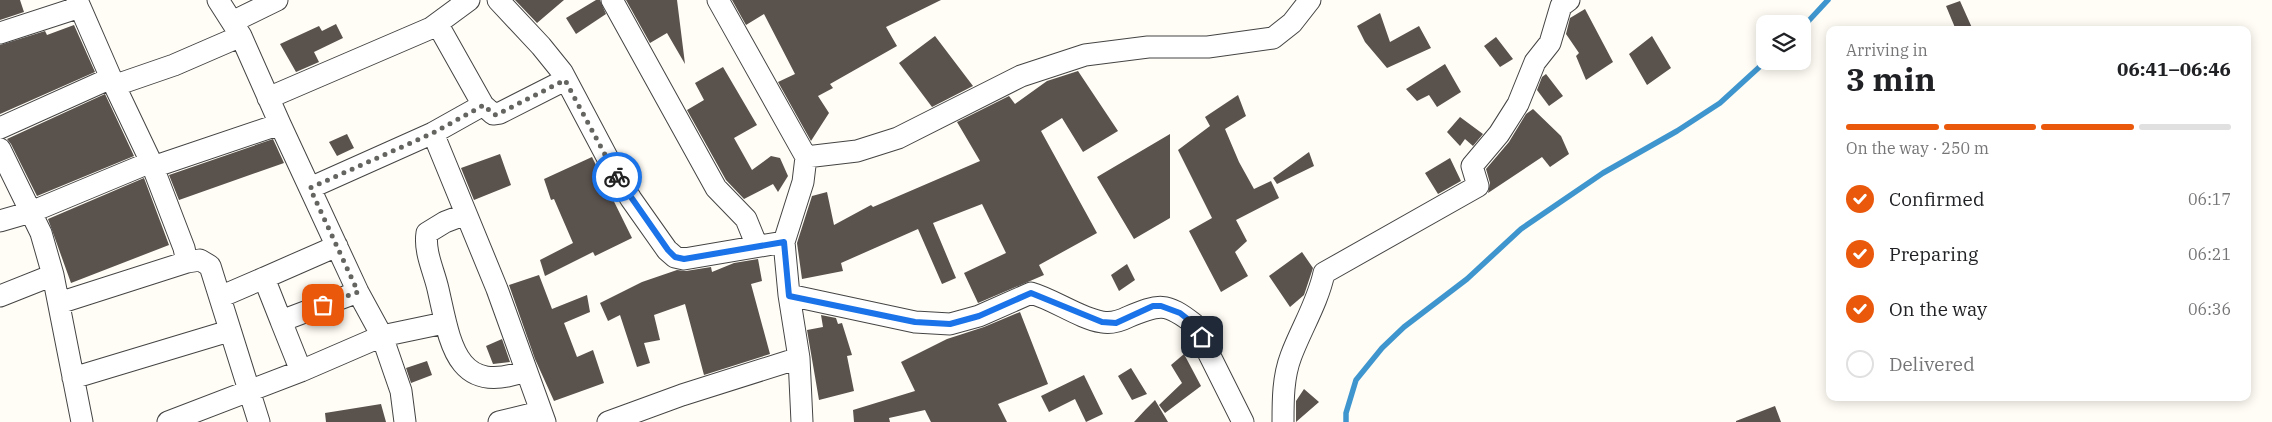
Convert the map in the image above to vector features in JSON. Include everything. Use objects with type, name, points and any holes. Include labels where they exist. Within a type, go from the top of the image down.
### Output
[{"type":"street","points":[[218,0],[237,29],[358,292],[382,336],[401,390],[405,422]]},
{"type":"street","points":[[0,128],[113,81],[174,65],[237,29],[277,0]]},
{"type":"street","points":[[268,98],[438,25],[469,0]]},
{"type":"street","points":[[498,0],[542,46],[562,72],[631,199],[675,257],[684,259],[784,242]]},
{"type":"street","points":[[612,0],[716,188],[746,219],[757,246]]},
{"type":"street","points":[[718,0],[806,157],[803,182],[784,242],[789,296],[799,358],[802,422]]},
{"type":"street","points":[[806,157],[857,151],[898,138],[1021,76],[1085,55],[1148,47],[1208,47],[1273,38],[1292,23],[1310,0]]},
{"type":"street","points":[[1283,422],[1286,376],[1291,357],[1321,288],[1324,273],[1478,186],[1472,166],[1499,134],[1518,104],[1535,62],[1550,43],[1561,6],[1569,0]]},
{"type":"street","points":[[0,33],[79,4],[152,164],[184,248],[187,262]]},
{"type":"street","points":[[438,25],[484,105],[493,114],[496,115],[565,80]]},
{"type":"street","points":[[310,188],[433,133],[484,105]]},
{"type":"street","points":[[0,221],[32,212],[152,164],[280,124]]},
{"type":"street","points":[[433,133],[497,289],[543,417],[499,422]]},
{"type":"street","points":[[0,149],[41,233],[53,275],[82,422]]},
{"type":"street","points":[[466,214],[445,222],[427,233],[425,243],[438,286],[444,323],[456,356],[473,371],[486,378],[506,378],[526,370]]},
{"type":"street","points":[[220,297],[337,246]]},
{"type":"street","points":[[59,303],[187,262],[200,260],[210,266],[259,422]]},
{"type":"street","points":[[0,296],[53,275]]},
{"type":"street","points":[[264,278],[300,371]]},
{"type":"street","points":[[281,321],[358,292]]},
{"type":"street","points":[[789,296],[915,322],[950,324],[979,316],[1031,293],[1102,322],[1116,323],[1153,306],[1161,306],[1180,313],[1194,324],[1243,422]]},
{"type":"street","points":[[168,422],[300,371],[382,336],[444,323]]},
{"type":"street","points":[[73,378],[229,331]]},
{"type":"street","points":[[608,422],[682,394],[799,358]]},
{"type":"building","points":[[0,0],[20,0],[24,12],[0,20]]},
{"type":"building","points":[[515,0],[564,0],[537,23]]},
{"type":"building","points":[[596,0],[600,0],[606,14],[576,34],[566,18]]},
{"type":"building","points":[[626,0],[677,0],[685,64],[667,33],[650,43]]},
{"type":"building","points":[[732,0],[941,0],[886,27],[897,46],[830,84],[833,88],[818,96],[829,113],[811,141],[778,82],[795,74],[764,14],[746,25]]},
{"type":"building","points":[[1960,1],[1971,26],[1954,26],[1946,6]]},
{"type":"building","points":[[1585,9],[1613,62],[1586,80],[1576,56],[1579,53],[1566,34],[1570,18]]},
{"type":"building","points":[[1380,13],[1390,42],[1419,26],[1431,48],[1387,68],[1365,42],[1357,26]]},
{"type":"building","points":[[336,24],[343,38],[314,52],[319,62],[296,72],[280,44],[319,26],[322,31]]},
{"type":"building","points":[[74,25],[95,72],[0,114],[0,45],[45,31],[47,35]]},
{"type":"building","points":[[935,36],[973,86],[932,107],[899,63]]},
{"type":"building","points":[[1652,36],[1671,68],[1647,85],[1629,54]]},
{"type":"building","points":[[1496,37],[1513,59],[1500,67],[1484,46]]},
{"type":"building","points":[[1445,64],[1461,92],[1437,107],[1429,95],[1417,101],[1406,89]]},
{"type":"building","points":[[723,67],[757,125],[734,138],[752,170],[771,156],[780,158],[788,176],[778,192],[773,184],[744,199],[726,180],[687,110],[704,100],[695,83]]},
{"type":"building","points":[[1078,71],[1118,131],[1083,152],[1062,118],[1041,131],[1097,233],[1039,265],[1044,275],[978,303],[964,273],[1006,253],[982,204],[933,223],[956,278],[942,284],[918,229],[841,263],[843,271],[802,279],[797,243],[812,196],[827,192],[834,225],[871,205],[873,207],[980,161],[957,122],[1009,96],[1015,104],[1047,81]]},
{"type":"building","points":[[1546,74],[1563,96],[1549,106],[1537,90],[1542,77]]},
{"type":"building","points":[[105,94],[134,156],[37,196],[7,139]]},
{"type":"building","points":[[1238,95],[1246,116],[1225,129],[1239,162],[1254,189],[1271,181],[1279,198],[1236,220],[1247,241],[1235,252],[1248,276],[1221,292],[1189,231],[1212,218],[1178,150],[1210,126],[1205,117]]},
{"type":"building","points":[[1533,109],[1561,136],[1569,154],[1550,167],[1542,157],[1488,193],[1490,183],[1486,169],[1509,142],[1526,114]]},
{"type":"building","points":[[1460,117],[1483,134],[1473,146],[1465,139],[1460,146],[1447,132]]},
{"type":"building","points":[[347,134],[354,148],[337,156],[329,142]]},
{"type":"building","points":[[1170,134],[1170,218],[1134,239],[1097,177]]},
{"type":"building","points":[[273,139],[284,163],[179,200],[169,175]]},
{"type":"building","points":[[1309,152],[1314,166],[1277,184],[1273,178]]},
{"type":"building","points":[[500,154],[511,185],[474,200],[461,168]]},
{"type":"building","points":[[592,157],[632,238],[595,256],[593,252],[545,276],[540,260],[573,243],[554,199],[551,200],[544,179]]},
{"type":"building","points":[[1450,158],[1461,181],[1438,194],[1425,173]]},
{"type":"building","points":[[144,178],[169,245],[71,283],[48,219]]},
{"type":"building","points":[[1302,252],[1313,268],[1304,295],[1290,307],[1269,276]]},
{"type":"building","points":[[758,259],[762,281],[751,284],[770,354],[704,375],[685,304],[654,315],[660,340],[644,343],[650,363],[637,367],[620,315],[608,321],[600,303],[642,282],[677,270],[686,271],[711,267],[712,272],[734,263]]},
{"type":"building","points":[[1127,264],[1135,280],[1119,291],[1111,275]]},
{"type":"building","points":[[539,275],[552,309],[587,295],[590,312],[564,323],[577,357],[593,350],[604,383],[554,401],[535,359],[509,285]]},
{"type":"building","points":[[1020,312],[1048,384],[998,404],[1007,422],[931,422],[925,410],[889,418],[890,422],[854,422],[853,410],[915,391],[901,362],[947,339],[984,327]]},
{"type":"building","points":[[821,315],[836,318],[838,324],[842,323],[852,355],[847,356],[854,391],[819,400],[807,330],[823,327]]},
{"type":"building","points":[[502,339],[510,362],[493,364],[486,346]]},
{"type":"building","points":[[1184,354],[1201,386],[1165,413],[1159,405],[1182,383],[1171,365]]},
{"type":"building","points":[[427,361],[432,375],[411,383],[406,368]]},
{"type":"building","points":[[1131,368],[1147,394],[1132,400],[1118,376]]},
{"type":"building","points":[[1084,375],[1103,414],[1086,422],[1075,399],[1049,412],[1041,396]]},
{"type":"building","points":[[1304,389],[1319,402],[1296,422],[1296,401]]},
{"type":"building","points":[[1155,400],[1168,422],[1134,422],[1146,409]]},
{"type":"building","points":[[381,404],[386,422],[326,422],[325,413]]},
{"type":"building","points":[[1775,406],[1781,422],[1736,422],[1736,421]]},
{"type":"waterway","points":[[1811,18],[1828,0]]},
{"type":"waterway","points":[[1346,422],[1346,413],[1356,380],[1382,348],[1404,327],[1467,279],[1521,229],[1603,173],[1677,131],[1720,103],[1756,70]]},
{"type":"way so far","points":[[323,305],[358,292],[310,188],[433,133],[484,105],[496,115],[565,80],[617,177]]},
{"type":"route","points":[[617,177],[652,229],[675,257],[684,259],[784,242],[789,296],[915,322],[950,324],[979,316],[1031,293],[1102,322],[1116,323],[1153,306],[1161,306],[1180,313],[1194,324],[1202,337]]}]
